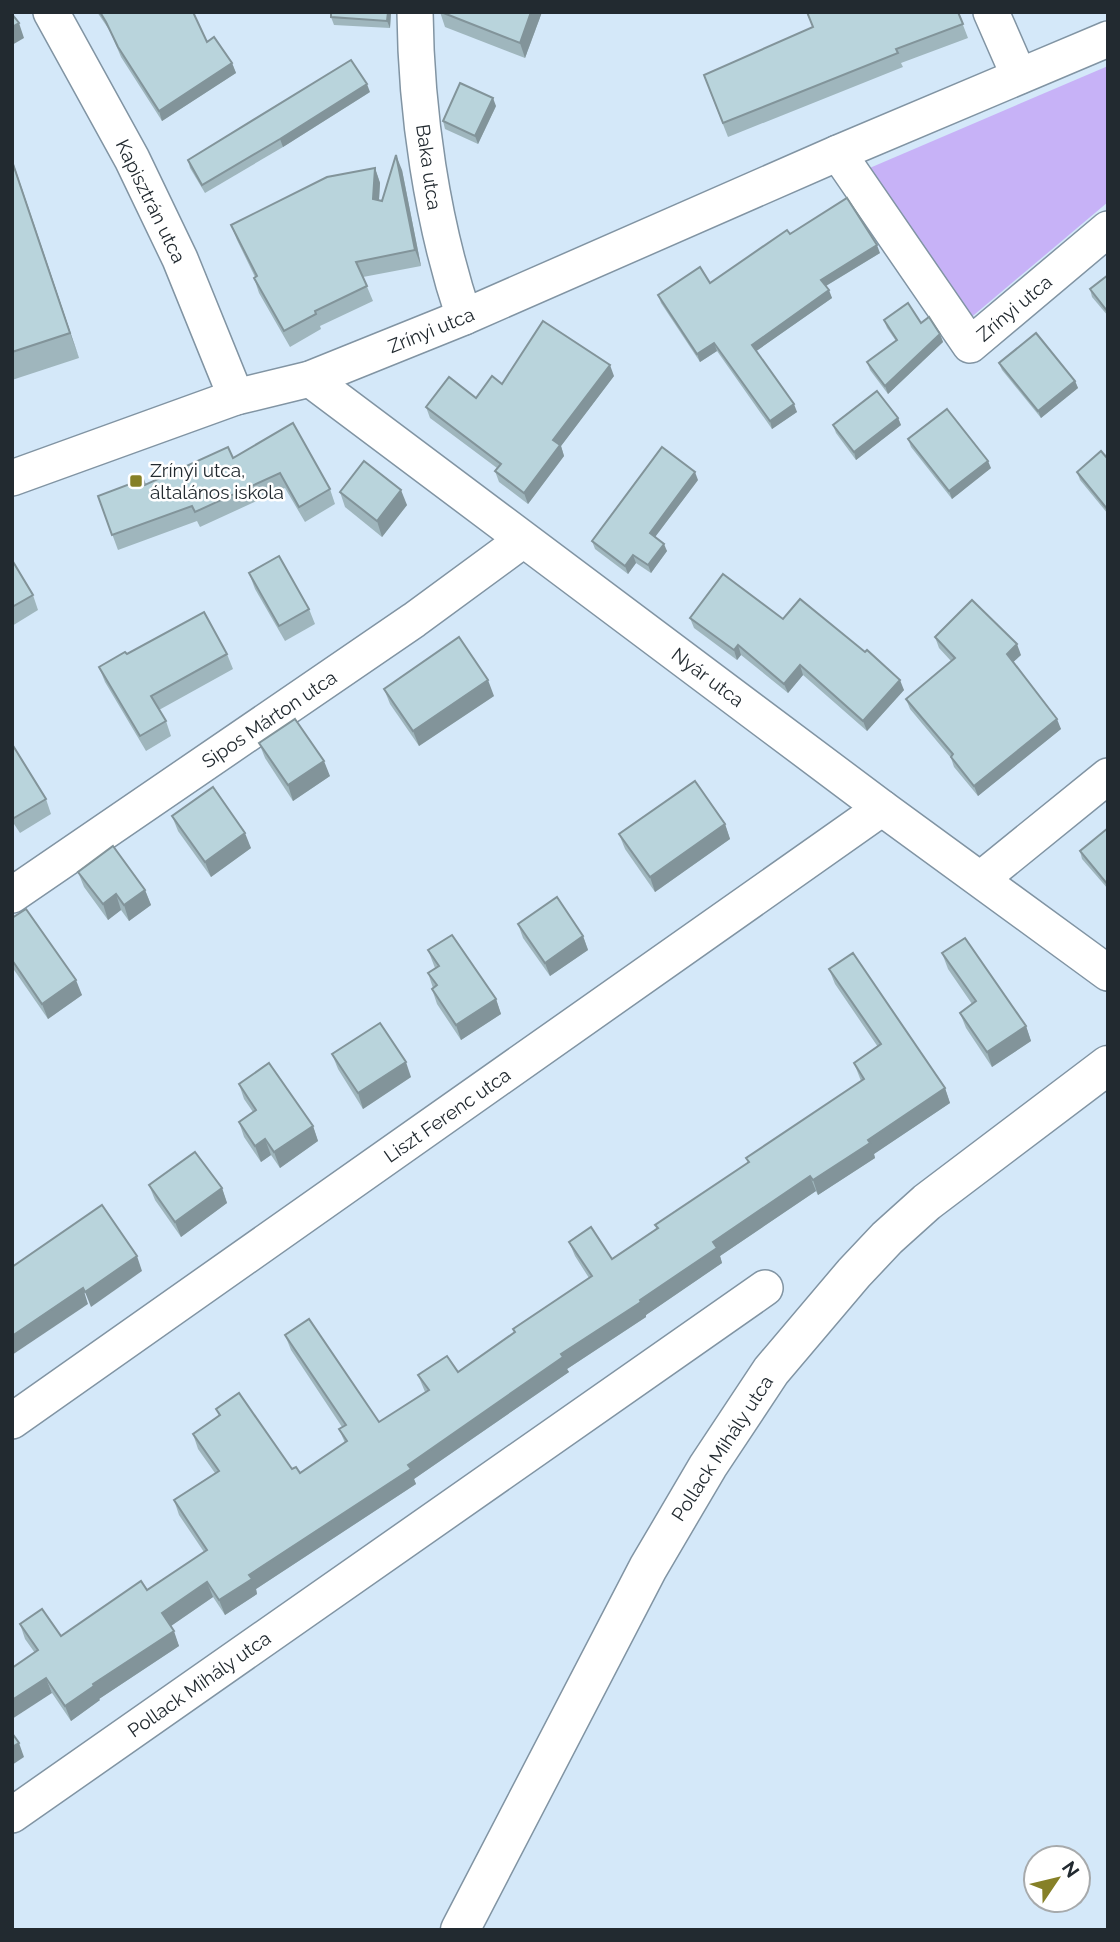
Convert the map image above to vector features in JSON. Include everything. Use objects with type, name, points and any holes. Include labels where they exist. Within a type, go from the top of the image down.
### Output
[{"type":"main road","name":"Pollack Mihály utca","points":[[460,1930],[648,1568],[708,1466],[771,1371],[887,1238],[927,1202],[1108,1065]]},
{"type":"street","name":"Kapisztrán utca","points":[[51,12],[132,159],[180,259],[236,397]]},
{"type":"street","name":"Baka utca","points":[[415,12],[415,66],[438,232],[464,317]]},
{"type":"street","points":[[991,12],[1019,76]]},
{"type":"street","name":"Zrínyi utca","points":[[12,478],[236,397],[310,379],[464,317],[838,153],[1108,39]]},
{"type":"street","name":"Zrínyi utca","points":[[838,153],[970,345],[1108,229]]},
{"type":"street","name":"Nyár utca","points":[[310,379],[882,808],[1108,973]]},
{"type":"street","name":"Sipos Márton utca","points":[[12,895],[414,620],[523,540]]},
{"type":"street","points":[[981,879],[1108,776]]},
{"type":"street","name":"Liszt Ferenc utca","points":[[12,1421],[882,808]]},
{"type":"street","name":"Pollack Mihály utca","points":[[12,1815],[765,1288]]},
{"type":"shaded area","points":[[1108,66],[1108,202],[968,320],[865,170]]},
{"type":"building","points":[[100,12],[193,12],[207,42],[214,37],[232,63],[159,111],[118,47]]},
{"type":"building","points":[[331,12],[388,12],[387,21],[331,17]]},
{"type":"building","points":[[441,12],[531,12],[520,43]]},
{"type":"building","points":[[807,12],[958,12],[963,24],[896,49],[898,53],[723,123],[704,75],[813,27]]},
{"type":"building","points":[[12,14],[19,23],[12,27]]},
{"type":"building","points":[[351,60],[367,84],[202,185],[188,160]]},
{"type":"building","points":[[460,83],[493,98],[475,136],[443,121]]},
{"type":"building","points":[[396,155],[415,250],[356,262],[367,286],[315,311],[316,314],[284,331],[254,278],[257,276],[231,225],[327,177],[375,168],[373,199],[382,201]]},
{"type":"building","points":[[12,161],[70,333],[12,352]]},
{"type":"building","points":[[847,198],[877,245],[821,280],[829,290],[752,345],[794,404],[770,421],[714,343],[697,354],[658,295],[700,267],[710,283],[787,230],[790,234]]},
{"type":"building","points":[[1108,275],[1108,312],[1090,289]]},
{"type":"building","points":[[908,303],[921,323],[929,317],[940,334],[885,386],[867,362],[897,340],[884,320]]},
{"type":"building","points":[[543,321],[610,365],[553,440],[560,445],[524,493],[495,471],[501,464],[426,407],[449,377],[476,398],[492,376],[502,384]]},
{"type":"building","points":[[1036,333],[1075,381],[1038,411],[999,363]]},
{"type":"building","points":[[877,391],[898,418],[854,452],[833,425]]},
{"type":"building","points":[[947,409],[988,461],[949,491],[908,439]]},
{"type":"building","points":[[293,423],[330,489],[299,507],[280,473],[195,512],[192,506],[112,535],[98,496],[143,479],[145,485],[228,447],[233,458]]},
{"type":"building","points":[[662,447],[695,472],[650,533],[664,544],[648,565],[633,555],[625,566],[592,541]]},
{"type":"building","points":[[1101,451],[1108,459],[1108,510],[1077,472]]},
{"type":"building","points":[[364,461],[401,490],[377,521],[340,492]]},
{"type":"building","points":[[279,556],[309,609],[279,626],[249,573]]},
{"type":"building","points":[[12,560],[33,595],[12,607]]},
{"type":"building","points":[[723,574],[783,619],[800,599],[865,652],[867,650],[900,680],[863,721],[800,665],[784,684],[738,645],[734,650],[690,618]]},
{"type":"building","points":[[972,600],[1017,644],[1007,654],[1057,719],[974,786],[951,757],[953,754],[906,699],[955,658],[935,637]]},
{"type":"building","points":[[204,612],[227,654],[151,696],[166,721],[140,736],[99,667]]},
{"type":"building","points":[[459,637],[488,680],[413,731],[384,689]]},
{"type":"building","points":[[295,719],[324,761],[288,785],[259,743]]},
{"type":"building","points":[[12,744],[46,799],[14,818],[12,815]]},
{"type":"building","points":[[695,781],[725,824],[650,877],[619,834]]},
{"type":"building","points":[[213,787],[245,833],[205,862],[172,816]]},
{"type":"building","points":[[1108,828],[1108,885],[1080,851]]},
{"type":"building","points":[[113,846],[145,890],[124,905],[116,894],[103,904],[78,872]]},
{"type":"building","points":[[557,897],[583,936],[545,963],[518,924]]},
{"type":"building","points":[[26,909],[76,980],[42,1004],[12,960],[12,918]]},
{"type":"building","points":[[452,935],[496,999],[456,1025],[432,989],[437,985],[428,973],[439,966],[428,950]]},
{"type":"building","points":[[965,938],[1026,1026],[987,1052],[960,1013],[976,1001],[942,953]]},
{"type":"building","points":[[853,953],[945,1088],[868,1140],[870,1143],[813,1180],[810,1176],[713,1242],[717,1248],[561,1354],[563,1357],[408,1465],[411,1469],[249,1575],[252,1579],[219,1600],[207,1582],[162,1613],[174,1631],[93,1684],[94,1686],[65,1706],[46,1678],[12,1700],[12,1668],[38,1650],[20,1624],[42,1609],[61,1636],[141,1581],[147,1590],[207,1550],[174,1500],[219,1471],[193,1434],[220,1415],[216,1409],[239,1393],[292,1469],[296,1467],[300,1473],[347,1441],[339,1429],[346,1425],[285,1335],[309,1319],[379,1422],[429,1390],[418,1375],[447,1356],[458,1372],[515,1332],[513,1329],[592,1276],[569,1242],[591,1227],[612,1259],[658,1228],[655,1225],[749,1162],[746,1158],[864,1079],[854,1063],[881,1044],[829,969]]},
{"type":"building","points":[[380,1023],[406,1062],[358,1093],[332,1054]]},
{"type":"building","points":[[269,1063],[313,1126],[274,1152],[265,1139],[255,1146],[239,1122],[256,1110],[239,1084]]},
{"type":"building","points":[[195,1152],[222,1188],[175,1222],[149,1185]]},
{"type":"building","points":[[102,1205],[137,1256],[85,1292],[83,1288],[12,1336],[12,1267]]},
{"type":"building","points":[[12,1733],[19,1743],[12,1747]]},
{"type":"place","name":"Zrínyi utca, általános iskola","points":[[136,481]]}]
